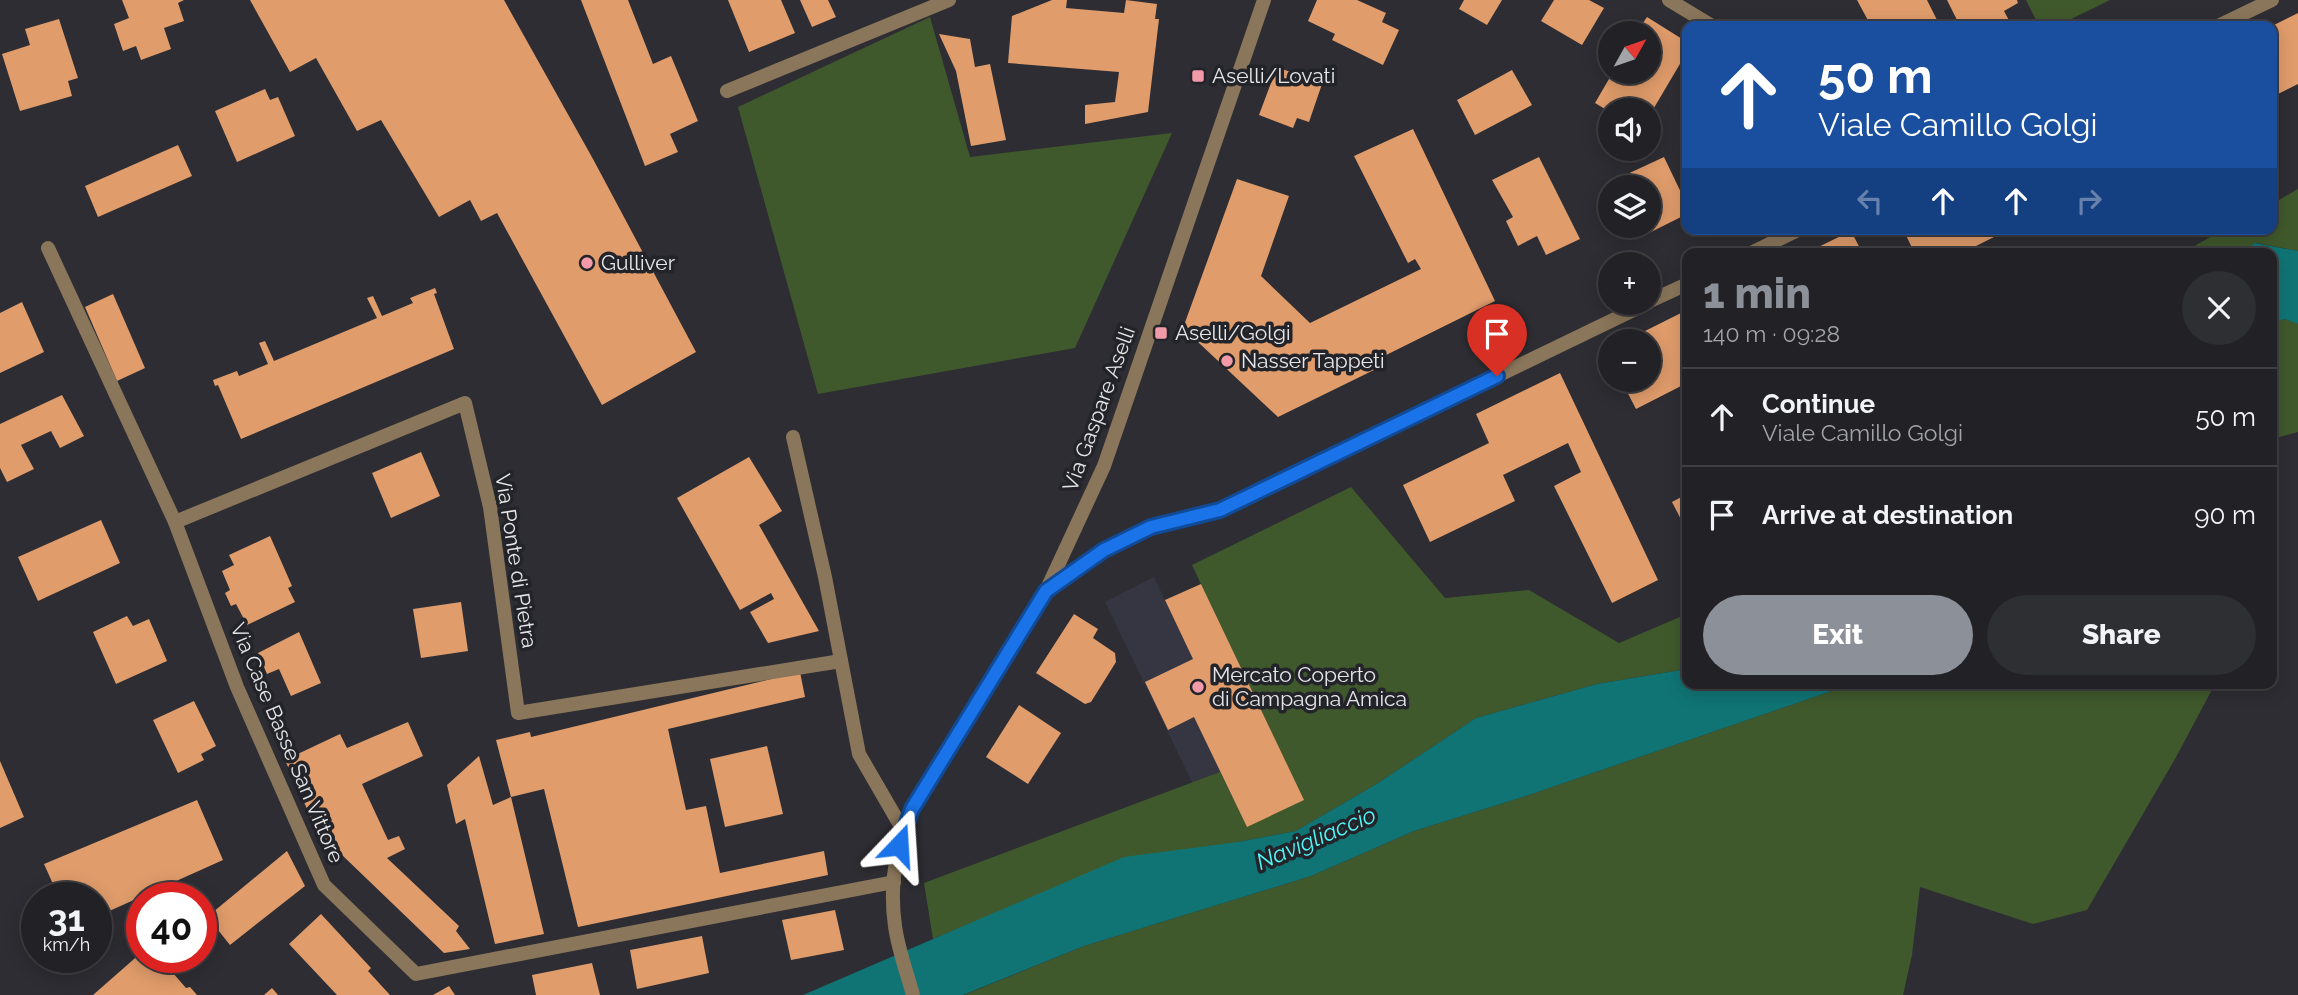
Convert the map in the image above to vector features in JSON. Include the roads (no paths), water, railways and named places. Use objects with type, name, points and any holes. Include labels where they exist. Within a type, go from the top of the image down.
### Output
[{"type":"street","points":[[727,91],[949,0]]},
{"type":"street","name":"Via Gaspare Aselli","points":[[913,995],[895,927],[895,861],[903,830],[912,809],[1046,591],[1104,466],[1264,0]]},
{"type":"street","points":[[1669,0],[1704,21]]},
{"type":"street","points":[[2228,21],[2272,0]]},
{"type":"street","points":[[1761,248],[1788,235]]},
{"type":"street","name":"Via Case Basse San Vittore","points":[[48,248],[174,522],[237,687],[324,885],[416,974],[894,883]]},
{"type":"street","points":[[1661,297],[1682,286]]},
{"type":"street","points":[[1046,591],[1104,550],[1151,527],[1220,510],[1623,315]]},
{"type":"street","name":"Via Ponte di Pietra","points":[[174,522],[465,403],[490,507],[518,713],[841,661]]},
{"type":"street","points":[[793,437],[825,577],[859,754],[903,830]]},
{"type":"water","points":[[2255,243],[2298,251],[2298,324],[2285,319],[2277,321],[2277,248],[2248,248]]},
{"type":"water","name":"Navigliaccio","points":[[1682,670],[1682,689],[1837,689],[1526,796],[1414,831],[1311,876],[1084,946],[963,995],[803,995],[1124,857],[1238,842],[1296,831],[1378,783],[1476,718],[1597,684]]},
{"type":"place","name":"Aselli/Lovati","points":[[1198,76]]},
{"type":"place","name":"Gulliver","points":[[587,263]]},
{"type":"place","name":"Aselli/Golgi","points":[[1161,333]]},
{"type":"place","name":"Nasser Tappeti","points":[[1227,361]]},
{"type":"place","name":"Mercato Coperto di Campagna Amica","points":[[1198,687]]}]
